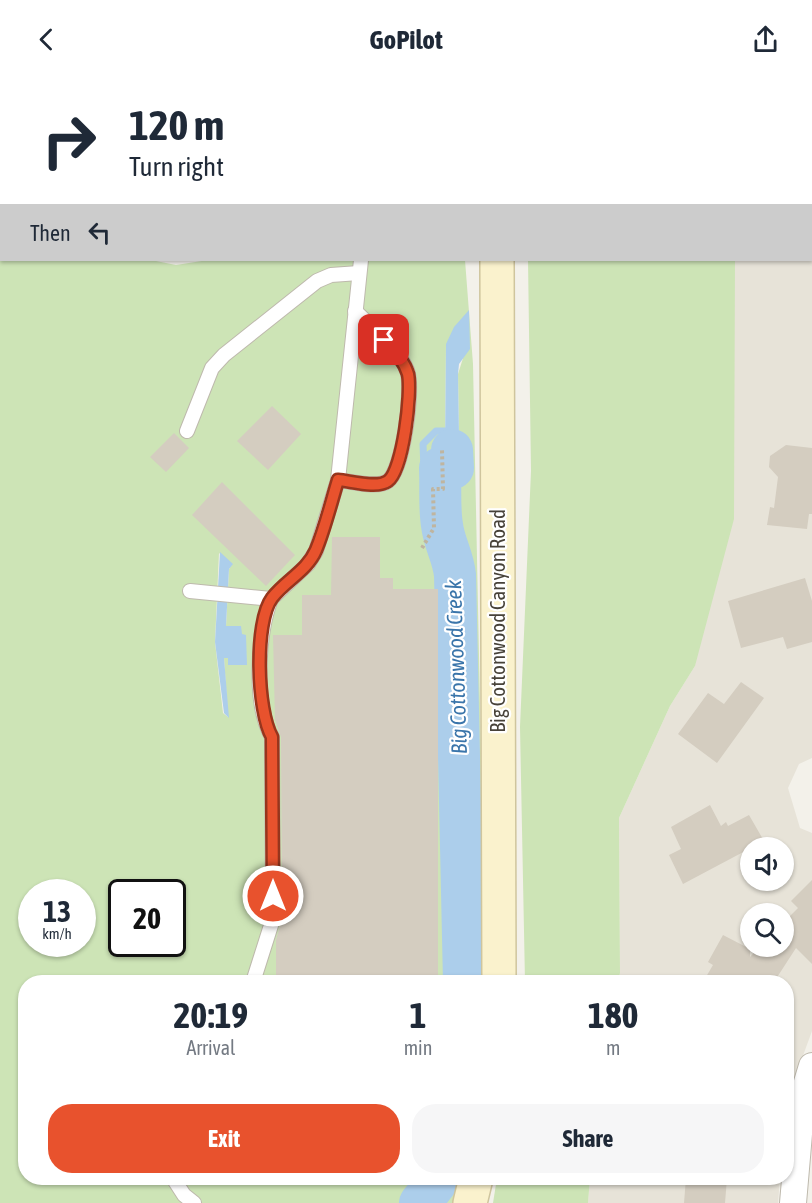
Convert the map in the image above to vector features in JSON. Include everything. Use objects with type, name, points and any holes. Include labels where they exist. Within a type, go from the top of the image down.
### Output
[{"type":"main road","name":"Big Cottonwood Canyon Road","points":[[496,261],[499,975]]},
{"type":"main road","points":[[470,1203],[474,1185]]},
{"type":"street","points":[[793,1203],[802,1099],[812,1066]]},
{"type":"lane","points":[[187,431],[212,368],[224,355],[317,281],[360,266],[338,480],[315,551],[308,564],[271,598],[262,636],[263,714],[272,737],[273,919],[255,975]]},
{"type":"lane","points":[[338,480],[381,485],[389,480],[397,469],[411,391],[407,371],[398,355],[355,310]]},
{"type":"lane","points":[[190,591],[271,598]]},
{"type":"lane","points":[[177,1185],[184,1196],[194,1203]]},
{"type":"path","points":[[422,548],[434,528],[433,489],[443,489],[442,451]]},
{"type":"shaded area","points":[[735,261],[812,261],[812,758],[799,764],[788,788],[800,828],[812,833],[812,1031],[794,1080],[794,975],[620,975],[619,818],[670,706],[695,666]]},
{"type":"shaded area","points":[[589,1185],[779,1185],[778,1203],[588,1203]]},
{"type":"green space","points":[[0,261],[156,261],[176,265],[202,261],[465,261],[473,364],[485,946],[483,975],[18,975],[18,1185],[459,1185],[455,1203],[0,1203]],"holes":[[[446,344],[464,355],[458,374],[460,495],[430,496],[436,483],[436,450],[445,450]],[[219,553],[232,564],[229,569],[226,626],[242,635],[228,665],[228,658],[224,658],[228,717],[223,713],[215,642]]]},
{"type":"green space","points":[[528,261],[735,261],[734,519],[695,666],[670,706],[619,818],[620,975],[525,975],[520,727],[531,471]]},
{"type":"green space","points":[[496,1185],[589,1185],[588,1203],[493,1203]]},
{"type":"water","points":[[469,310],[470,349],[459,364],[458,374],[460,496],[430,496],[430,483],[436,483],[436,450],[445,449],[446,344],[454,327]]},
{"type":"water","points":[[220,552],[233,564],[229,569],[226,626],[241,626],[242,634],[246,635],[247,665],[228,665],[228,658],[224,658],[229,718],[224,713],[215,642]]},
{"type":"building","points":[[272,406],[301,434],[268,470],[237,441]]},
{"type":"building","points":[[174,433],[189,448],[166,472],[150,457]]},
{"type":"building","points":[[786,445],[812,448],[812,514],[809,514],[807,529],[767,525],[770,507],[774,508],[778,477],[769,467],[770,456]]},
{"type":"building","points":[[222,482],[295,555],[266,586],[192,515]]},
{"type":"building","points":[[332,537],[380,537],[380,578],[393,578],[393,589],[438,589],[438,975],[276,975],[276,940],[282,919],[281,737],[275,720],[273,635],[302,635],[302,595],[331,595]]},
{"type":"building","points":[[805,578],[812,601],[812,642],[787,649],[783,637],[741,648],[728,601]]},
{"type":"building","points":[[741,682],[764,698],[717,763],[678,734],[708,693],[724,704]]},
{"type":"building","points":[[710,805],[721,826],[726,822],[728,826],[749,815],[762,837],[740,837],[740,854],[683,884],[669,855],[681,849],[671,827]]},
{"type":"building","points":[[812,880],[812,964],[796,948],[794,951],[794,912],[798,908],[791,901]]},
{"type":"building","points":[[723,935],[740,944],[740,957],[790,957],[779,975],[707,975],[713,965],[708,962]]},
{"type":"building","points":[[685,1185],[726,1185],[725,1203],[684,1203]]},
{"type":"waterway","points":[[424,469],[423,444],[436,431],[452,431]]},
{"type":"waterway","name":"Big Cottonwood Creek","points":[[452,450],[453,468],[440,468],[440,504],[443,532],[455,575],[464,975]]},
{"type":"waterway","points":[[440,468],[424,469],[424,497],[442,527]]},
{"type":"waterway","points":[[453,488],[455,575]]},
{"type":"waterway","name":"Big Cottonwood Creek","points":[[420,1203],[434,1185]]},
{"type":"route","points":[[273,896],[272,737],[266,727],[261,700],[262,636],[266,612],[271,598],[308,564],[315,551],[338,480],[381,485],[389,480],[397,469],[411,391],[407,371],[398,355],[384,340]]}]
